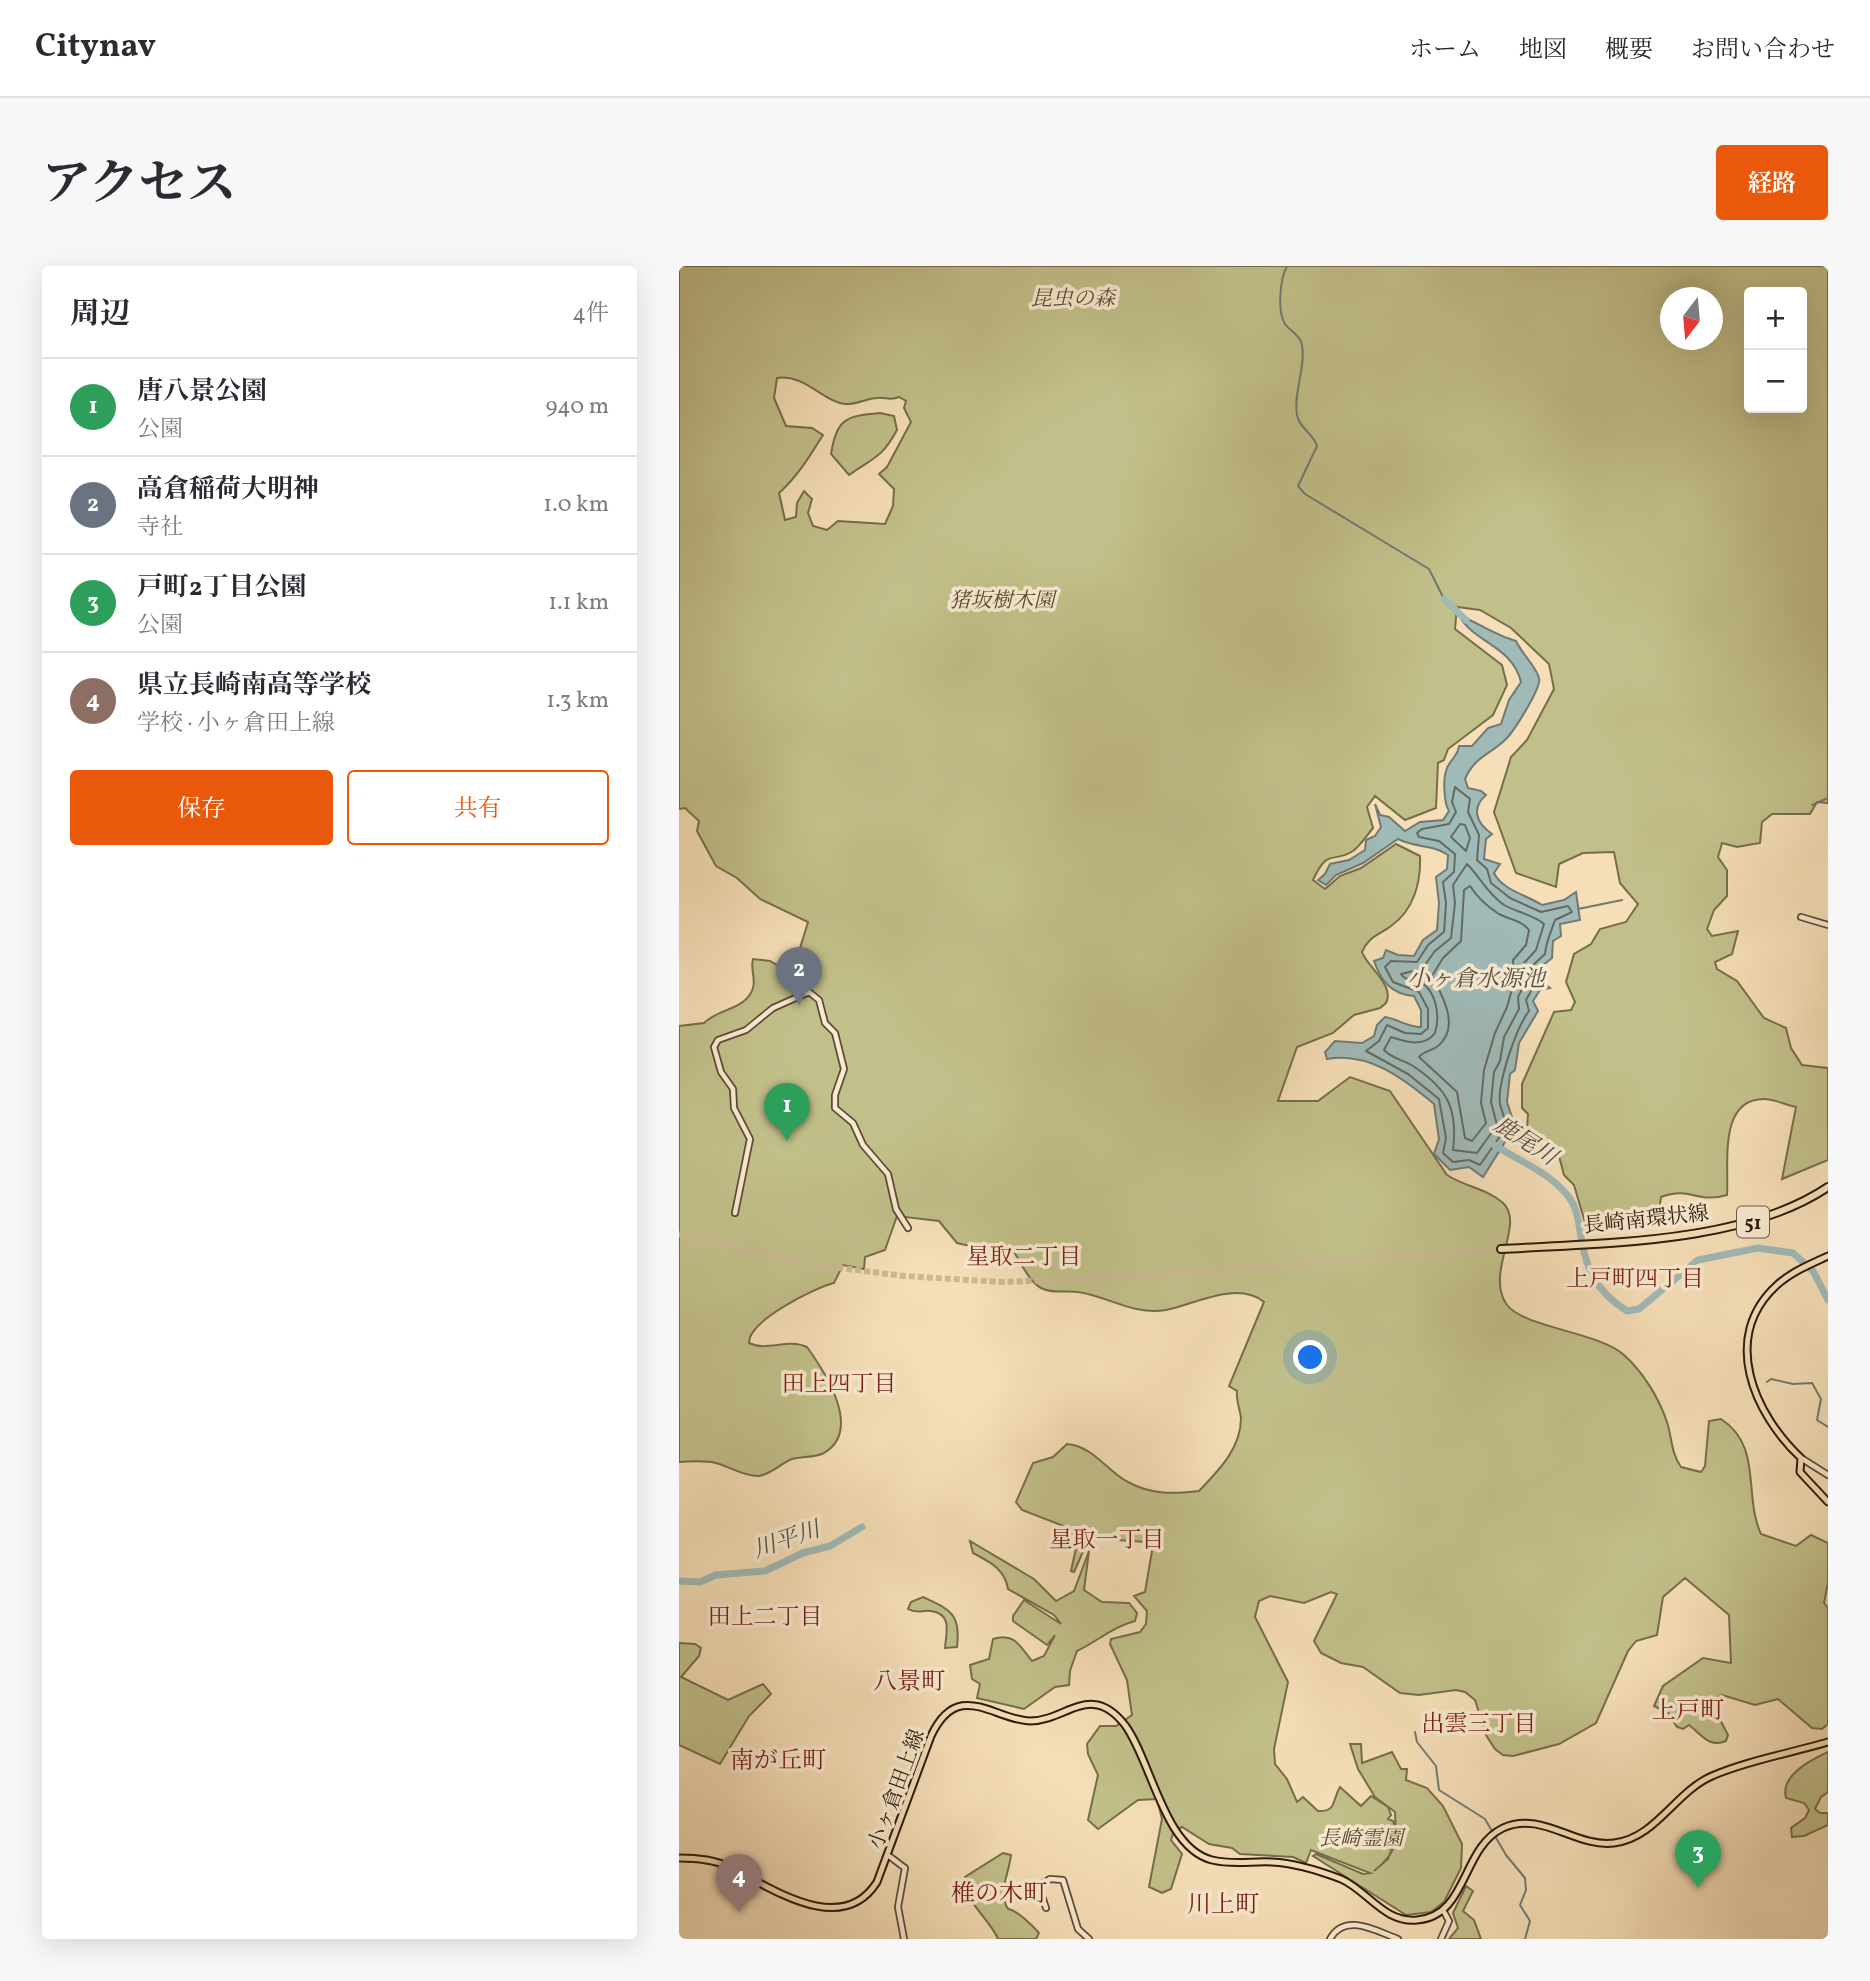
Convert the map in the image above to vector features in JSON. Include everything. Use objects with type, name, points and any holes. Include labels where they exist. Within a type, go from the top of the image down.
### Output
[{"type":"highway","name":"長崎南環状線","points":[[1501,1249],[1671,1236],[1761,1220],[1790,1209],[1828,1187]]},
{"type":"main road","points":[[1828,1255],[1777,1284],[1761,1304],[1749,1331],[1746,1356],[1751,1380],[1771,1422],[1780,1437],[1801,1458],[1800,1472],[1828,1502]]},
{"type":"main road","name":"小ヶ倉田上線","points":[[679,1858],[718,1863],[798,1906],[816,1912],[834,1912],[867,1895],[888,1856],[931,1736],[941,1720],[953,1711],[980,1706],[1018,1720],[1040,1720],[1067,1708],[1092,1704],[1113,1713],[1133,1738],[1173,1825],[1187,1846],[1200,1856],[1228,1863],[1275,1862],[1309,1868],[1354,1886],[1391,1915],[1406,1920],[1426,1919],[1443,1910]]},
{"type":"main road","points":[[1443,1910],[1456,1894],[1483,1843],[1501,1829],[1529,1823],[1598,1843],[1628,1841],[1644,1832],[1688,1791],[1714,1775],[1828,1742]]},
{"type":"street","points":[[1801,917],[1828,925]]},
{"type":"street","points":[[735,1213],[750,1139],[734,1108],[733,1089],[721,1072],[714,1047],[718,1040],[746,1030],[773,1008],[809,992],[819,1000],[825,1023],[835,1033],[844,1069],[835,1095],[835,1108],[853,1123],[863,1145],[888,1174],[896,1209],[908,1228]]},
{"type":"street","points":[[1801,1458],[1828,1475]]},
{"type":"street","points":[[888,1856],[905,1868],[898,1907],[904,1939]]},
{"type":"street","points":[[1045,1908],[1041,1893],[1042,1884],[1051,1879],[1063,1880],[1078,1928],[1089,1939]]},
{"type":"street","points":[[1441,1939],[1449,1922],[1443,1910]]},
{"type":"street","points":[[1330,1939],[1340,1927],[1353,1924],[1398,1939]]},
{"type":"green space","points":[[679,266],[1828,266],[1828,803],[1817,802],[1810,814],[1772,814],[1762,822],[1760,843],[1737,847],[1722,843],[1718,857],[1727,870],[1727,896],[1714,910],[1707,929],[1712,936],[1738,931],[1732,954],[1715,962],[1717,969],[1737,981],[1764,1018],[1786,1028],[1791,1048],[1802,1065],[1828,1068],[1828,1160],[1782,1179],[1796,1107],[1768,1099],[1749,1102],[1739,1110],[1729,1135],[1727,1195],[1708,1198],[1680,1193],[1661,1197],[1658,1218],[1648,1227],[1586,1226],[1574,1185],[1564,1175],[1559,1156],[1544,1148],[1527,1130],[1528,1114],[1522,1108],[1522,1084],[1554,1012],[1571,1010],[1575,1002],[1566,982],[1574,954],[1591,944],[1600,929],[1626,922],[1638,904],[1620,883],[1614,852],[1583,853],[1559,864],[1556,887],[1516,873],[1494,812],[1511,757],[1527,740],[1554,689],[1549,664],[1511,628],[1480,610],[1457,607],[1455,629],[1502,665],[1507,685],[1493,715],[1448,749],[1444,760],[1438,763],[1436,808],[1405,820],[1375,796],[1367,807],[1373,828],[1353,851],[1327,860],[1318,870],[1313,880],[1325,889],[1340,876],[1361,868],[1396,844],[1420,856],[1419,876],[1411,904],[1399,919],[1371,940],[1362,952],[1384,983],[1388,996],[1386,1003],[1380,1008],[1354,1015],[1333,1033],[1297,1047],[1278,1101],[1318,1101],[1350,1077],[1390,1091],[1447,1175],[1496,1198],[1509,1212],[1510,1223],[1500,1279],[1501,1292],[1507,1305],[1529,1319],[1598,1341],[1624,1355],[1644,1377],[1660,1404],[1675,1456],[1681,1467],[1701,1472],[1705,1466],[1709,1421],[1721,1419],[1734,1430],[1747,1457],[1753,1503],[1761,1534],[1796,1546],[1811,1535],[1828,1543],[1828,1583],[1824,1603],[1828,1608],[1828,1724],[1822,1729],[1812,1728],[1778,1699],[1755,1705],[1722,1695],[1711,1702],[1728,1735],[1726,1741],[1715,1743],[1689,1725],[1683,1729],[1677,1727],[1668,1713],[1654,1706],[1663,1686],[1703,1658],[1731,1663],[1729,1615],[1685,1578],[1663,1597],[1657,1635],[1636,1641],[1628,1651],[1596,1723],[1559,1744],[1513,1756],[1503,1755],[1495,1749],[1486,1735],[1475,1700],[1465,1692],[1456,1690],[1419,1695],[1400,1693],[1363,1667],[1341,1663],[1321,1653],[1314,1641],[1337,1594],[1331,1592],[1304,1603],[1270,1596],[1259,1601],[1255,1617],[1288,1682],[1274,1749],[1275,1764],[1287,1779],[1297,1802],[1303,1797],[1318,1811],[1328,1810],[1340,1787],[1361,1806],[1371,1796],[1388,1807],[1391,1815],[1388,1819],[1393,1821],[1396,1828],[1395,1812],[1375,1797],[1358,1769],[1350,1744],[1361,1744],[1362,1763],[1392,1752],[1401,1769],[1407,1769],[1406,1780],[1427,1788],[1443,1806],[1462,1844],[1461,1868],[1444,1902],[1431,1912],[1406,1915],[1313,1856],[1316,1854],[1363,1874],[1370,1873],[1311,1850],[1306,1863],[1293,1857],[1240,1854],[1232,1848],[1209,1844],[1182,1827],[1174,1831],[1171,1840],[1182,1854],[1171,1889],[1162,1893],[1149,1887],[1162,1819],[1157,1799],[1138,1800],[1098,1829],[1088,1820],[1098,1775],[1088,1754],[1087,1744],[1100,1726],[1116,1726],[1132,1715],[1127,1680],[1110,1644],[1111,1639],[1140,1632],[1146,1624],[1147,1611],[1134,1596],[1145,1592],[1152,1551],[1146,1542],[1089,1538],[1074,1572],[1071,1571],[1078,1539],[1066,1527],[1022,1510],[1016,1502],[1033,1463],[1053,1457],[1067,1444],[1085,1449],[1120,1477],[1137,1486],[1163,1492],[1199,1491],[1227,1459],[1237,1440],[1241,1418],[1237,1391],[1229,1386],[1264,1302],[1241,1293],[1228,1294],[1155,1311],[1132,1308],[1078,1292],[1050,1291],[1036,1285],[1012,1249],[990,1244],[970,1246],[957,1243],[939,1221],[897,1216],[885,1250],[865,1257],[864,1269],[843,1265],[834,1283],[798,1298],[770,1316],[752,1334],[749,1343],[807,1347],[831,1385],[837,1401],[841,1416],[835,1443],[824,1453],[792,1459],[758,1476],[712,1462],[679,1462],[679,1026],[704,1023],[745,1001],[753,988],[753,959],[770,961],[789,972],[793,971],[808,922],[760,899],[737,878],[716,866],[697,831],[699,821],[685,808],[679,809]],"holes":[[[777,378],[796,380],[829,399],[845,404],[899,397],[906,401],[904,408],[911,422],[887,467],[879,474],[894,489],[893,506],[885,524],[838,521],[827,530],[813,526],[808,513],[812,499],[804,491],[797,503],[796,517],[785,520],[779,493],[797,473],[823,435],[812,428],[786,426],[774,398]]]},
{"type":"green space","points":[[880,413],[894,416],[897,430],[881,452],[849,475],[831,454],[836,433],[845,421],[851,418]]},
{"type":"green space","points":[[970,1541],[1034,1579],[1056,1601],[1074,1591],[1089,1551],[1084,1590],[1102,1602],[1129,1603],[1137,1613],[1135,1621],[1077,1651],[1070,1671],[1069,1685],[1055,1687],[1024,1709],[977,1698],[980,1684],[972,1679],[970,1665],[989,1659],[993,1639],[1011,1639],[1032,1661],[1044,1656],[1055,1635],[1047,1645],[1013,1621],[1013,1616],[1024,1600],[1061,1624],[1054,1615],[1008,1589],[1000,1571],[973,1553]]},
{"type":"green space","points":[[923,1597],[952,1614],[957,1627],[957,1647],[945,1648],[947,1625],[943,1616],[931,1611],[917,1612],[908,1609],[911,1602]]},
{"type":"green space","points":[[679,1643],[695,1644],[701,1648],[699,1656],[681,1677],[728,1700],[763,1684],[771,1694],[749,1716],[720,1764],[679,1745]]},
{"type":"green space","points":[[1828,1752],[1828,1792],[1821,1797],[1815,1809],[1820,1813],[1828,1813],[1828,1825],[1804,1836],[1792,1837],[1791,1828],[1805,1818],[1809,1810],[1804,1803],[1786,1798],[1788,1782],[1798,1769]]},
{"type":"green space","points":[[1003,1853],[1011,1855],[1004,1889],[1005,1903],[1008,1909],[1020,1915],[1039,1933],[1036,1939],[998,1939],[966,1891],[965,1877]]},
{"type":"green space","points":[[1466,1886],[1473,1891],[1463,1911],[1474,1920],[1481,1939],[1449,1939],[1458,1928],[1453,1913]]},
{"type":"water","name":"小ヶ倉水源池","points":[[1459,615],[1516,641],[1539,678],[1521,719],[1500,744],[1473,765],[1465,779],[1468,788],[1486,795],[1477,810],[1482,825],[1492,834],[1486,839],[1484,859],[1500,864],[1494,873],[1503,884],[1542,905],[1564,900],[1576,892],[1580,920],[1560,924],[1561,936],[1553,941],[1552,958],[1538,969],[1542,982],[1550,988],[1540,990],[1533,1001],[1538,1011],[1519,1043],[1515,1070],[1510,1074],[1507,1102],[1515,1126],[1483,1177],[1469,1167],[1450,1170],[1434,1154],[1439,1139],[1434,1104],[1422,1094],[1385,1069],[1357,1059],[1327,1059],[1325,1052],[1335,1041],[1362,1043],[1374,1036],[1377,1025],[1385,1017],[1421,1027],[1421,1010],[1414,996],[1406,995],[1388,985],[1374,961],[1383,958],[1386,950],[1398,955],[1414,956],[1423,940],[1437,930],[1439,903],[1436,877],[1447,869],[1448,855],[1398,839],[1363,863],[1336,875],[1326,885],[1318,880],[1330,864],[1349,860],[1365,850],[1366,840],[1375,836],[1381,827],[1375,804],[1380,815],[1389,817],[1405,831],[1420,822],[1443,820],[1449,811],[1445,798],[1445,775],[1459,746],[1472,746],[1488,728],[1501,724],[1509,700],[1521,682],[1509,660],[1473,632]]},
{"type":"waterway","points":[[1287,266],[1281,287],[1281,311],[1285,324],[1301,342],[1303,354],[1297,415],[1300,424],[1317,446],[1298,486],[1305,494],[1429,569],[1444,599]]},
{"type":"waterway","name":"鹿尾川","points":[[1444,599],[1466,620]]},
{"type":"waterway","points":[[1812,805],[1828,798]]},
{"type":"waterway","points":[[1578,909],[1622,900]]},
{"type":"waterway","name":"鹿尾川","points":[[1493,1144],[1542,1173],[1568,1196],[1576,1212],[1585,1256],[1593,1277],[1607,1295],[1627,1311],[1639,1309],[1698,1260],[1758,1248],[1793,1253],[1813,1271],[1828,1300]]},
{"type":"waterway","points":[[1767,1382],[1771,1379],[1793,1384],[1812,1383],[1821,1399],[1817,1420],[1828,1427]]},
{"type":"waterway","name":"川平川","points":[[679,1581],[700,1582],[716,1575],[765,1571],[803,1553],[830,1546],[862,1527]]},
{"type":"waterway","points":[[1415,1732],[1417,1742],[1436,1766],[1439,1790],[1485,1819],[1506,1855],[1525,1878],[1526,1890],[1520,1905],[1530,1921],[1525,1939]]},
{"type":"tunnel","points":[[679,1234],[809,1264],[904,1276],[1001,1282],[1108,1278],[1501,1249]]},
{"type":"place","name":"高倉稲荷大明神","points":[[799,1005]]},
{"type":"place","name":"唐八景公園","points":[[787,1141]]},
{"type":"place","name":"戸町2丁目公園","points":[[1698,1888]]},
{"type":"place","name":"県立長崎南高等学校","points":[[739,1912]]},
{"type":"district","name":"星取二丁目","points":[[1024,1256]]},
{"type":"district","name":"上戸町四丁目","points":[[1635,1278]]},
{"type":"district","name":"田上四丁目","points":[[839,1383]]},
{"type":"district","name":"星取一丁目","points":[[1107,1539]]},
{"type":"district","name":"田上二丁目","points":[[765,1616]]},
{"type":"district","name":"八景町","points":[[909,1681]]},
{"type":"district","name":"上戸町","points":[[1688,1710]]},
{"type":"district","name":"出雲三丁目","points":[[1479,1723]]},
{"type":"district","name":"南が丘町","points":[[778,1760]]},
{"type":"district","name":"椎の木町","points":[[999,1893]]},
{"type":"district","name":"川上町","points":[[1223,1904]]},
{"type":"park label","name":"昆虫の森","points":[[1073,298]]},
{"type":"park label","name":"猪坂樹木園","points":[[1002,600]]},
{"type":"park label","name":"長崎霊園","points":[[1361,1838]]}]
